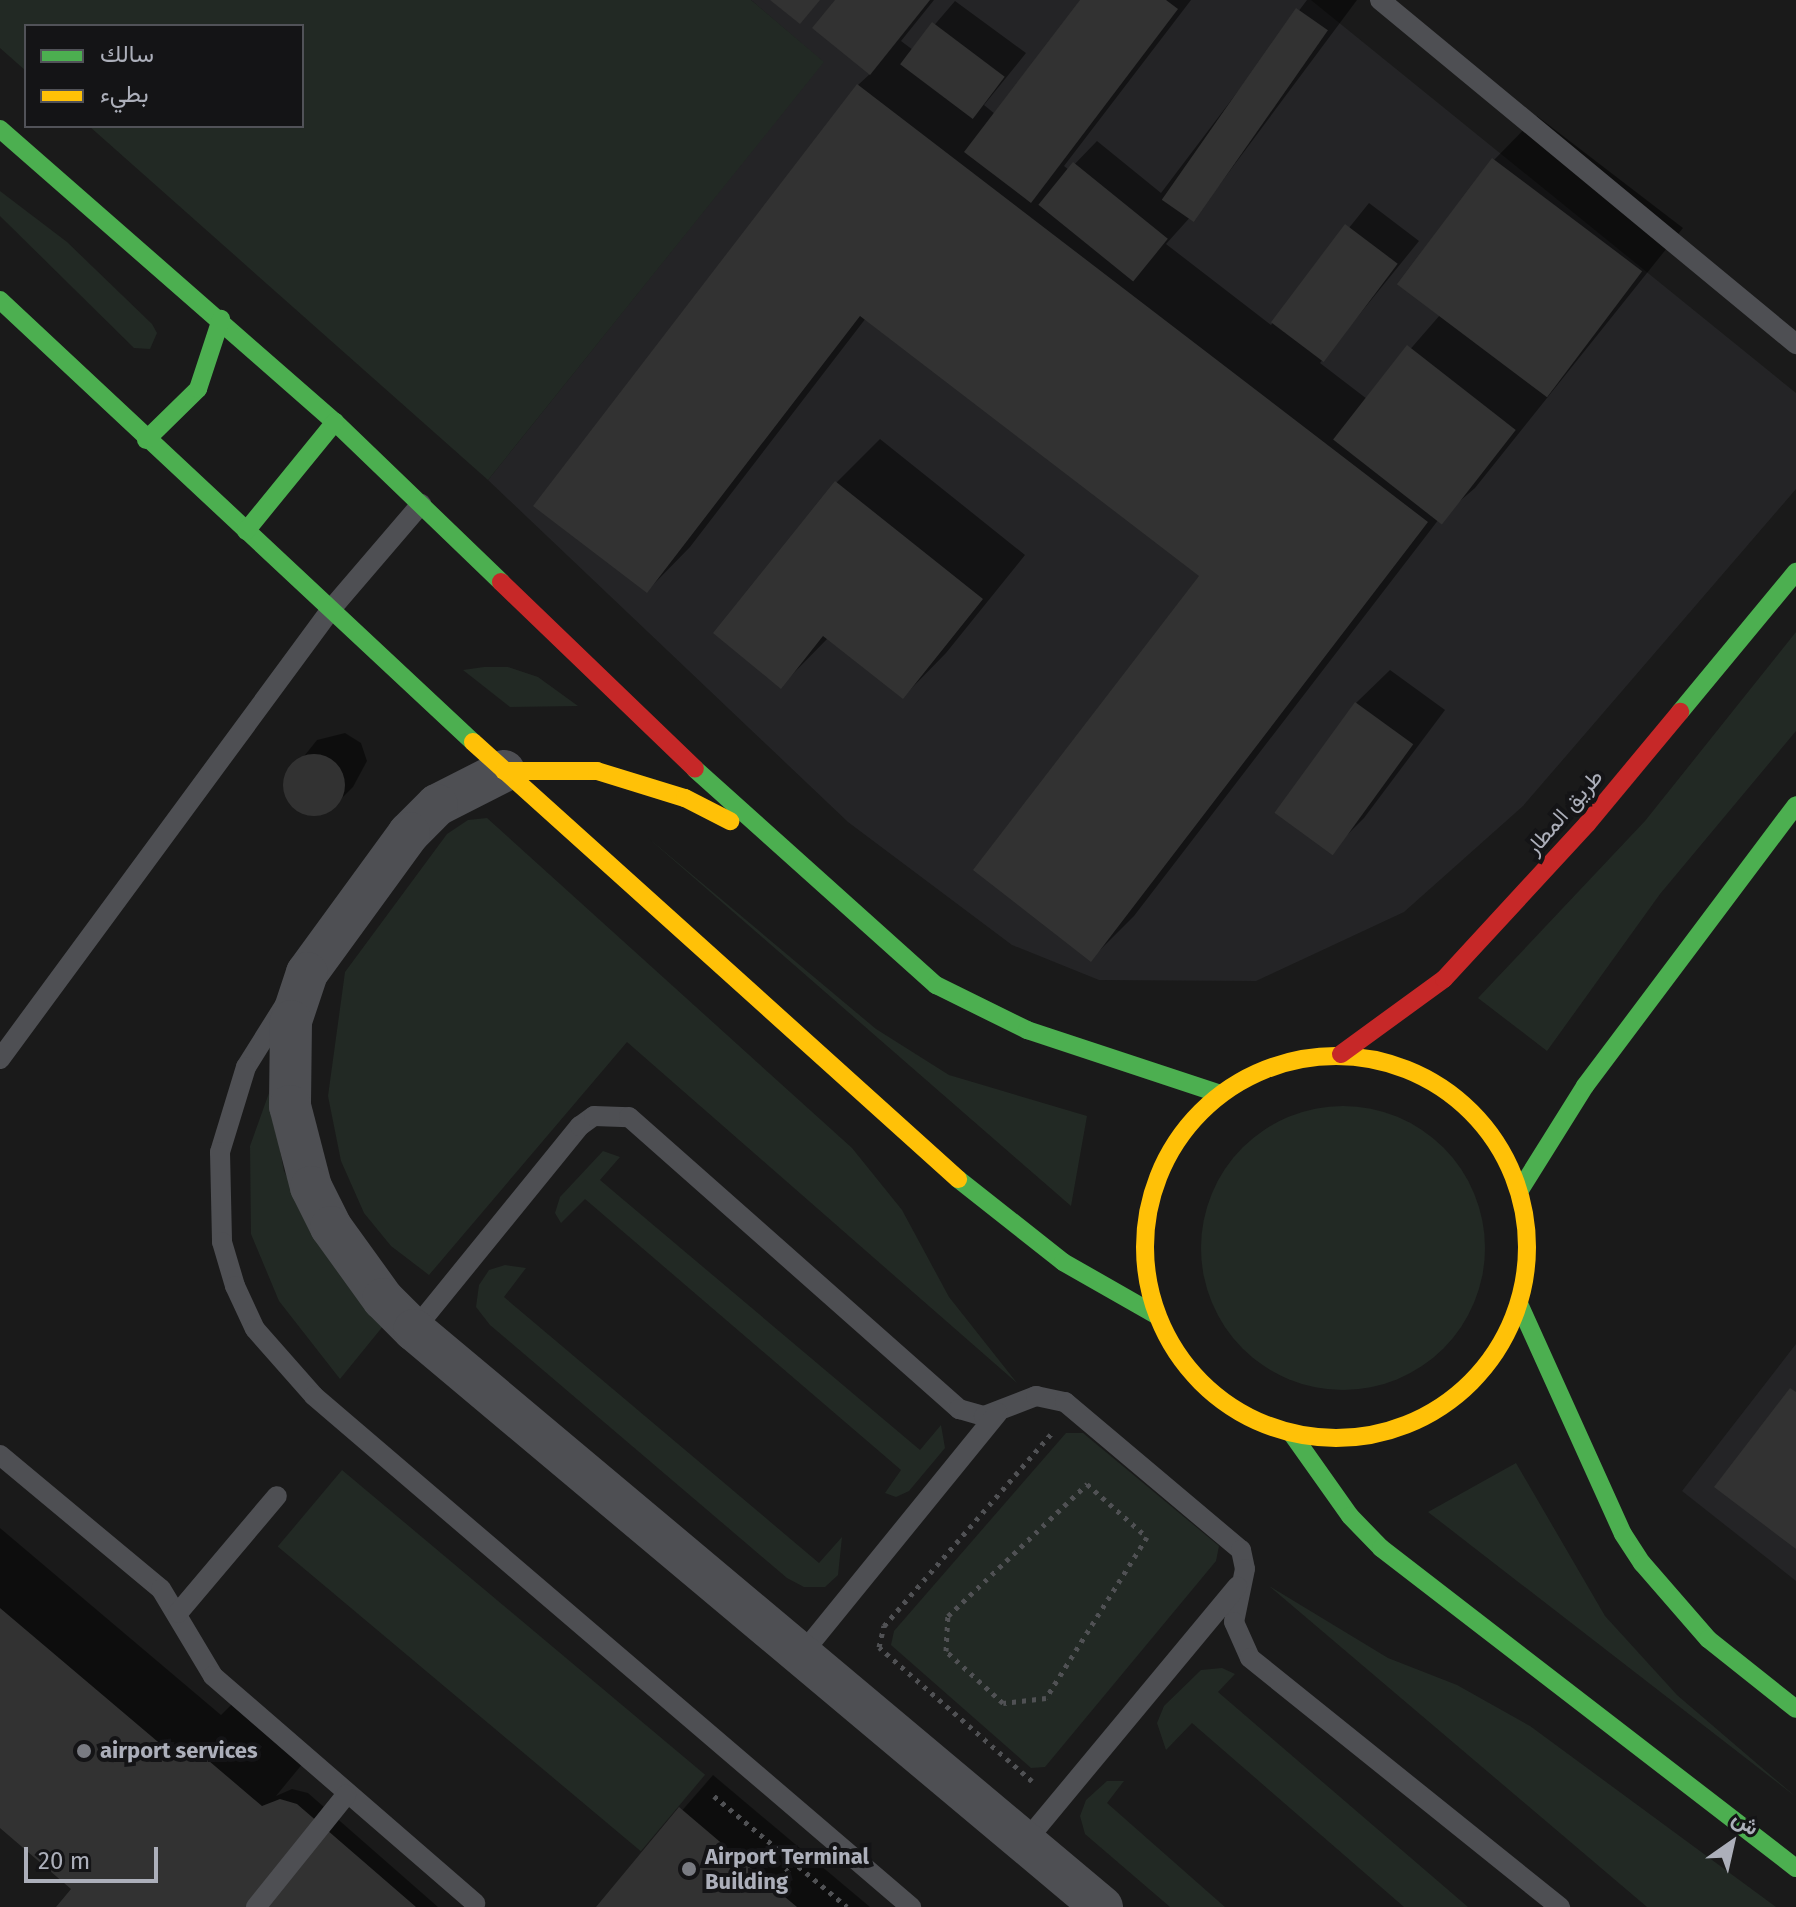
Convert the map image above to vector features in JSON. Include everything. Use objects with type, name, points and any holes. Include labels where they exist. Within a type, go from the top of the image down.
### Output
[{"type":"main road","points":[[0,129],[221,319],[335,422],[771,842],[926,977],[980,1010],[1218,1093]]},
{"type":"main road","points":[[0,300],[146,440],[332,608],[504,771],[995,1212],[1063,1262],[1156,1315]]},
{"type":"main road","points":[[146,440],[167,425],[198,389],[221,319]]},
{"type":"main road","points":[[246,531],[335,422]]},
{"type":"main road","name":"طريق المطار","points":[[1341,1054],[1444,979],[1587,824],[1796,572]]},
{"type":"main road","points":[[504,771],[597,771],[642,782],[771,842]]},
{"type":"main road","points":[[1520,1190],[1585,1086],[1796,805]]},
{"type":"main road","points":[[1341,1054],[1399,1065],[1452,1094],[1494,1136],[1520,1190],[1528,1248],[1520,1306],[1494,1357],[1443,1406],[1405,1427],[1349,1439],[1292,1434],[1234,1410],[1199,1380],[1156,1315],[1144,1267],[1145,1218],[1158,1170],[1177,1138],[1218,1093],[1261,1069],[1300,1058],[1341,1054]]},
{"type":"main road","points":[[1520,1306],[1623,1534],[1642,1563],[1708,1639],[1796,1709]]},
{"type":"main road","points":[[1292,1434],[1350,1516],[1381,1548],[1796,1868]]},
{"type":"street","points":[[504,771],[437,805],[409,833],[307,973],[291,1021],[288,1063],[298,1147],[311,1187],[339,1239],[383,1299],[414,1330],[1102,1907]]},
{"type":"lane","points":[[1380,0],[1796,344]]},
{"type":"lane","points":[[0,1059],[332,608],[421,504]]},
{"type":"lane","points":[[307,973],[246,1067],[220,1152],[222,1242],[255,1329],[314,1396],[911,1907]]},
{"type":"lane","points":[[414,1330],[580,1126],[611,1113],[643,1127],[959,1409],[998,1413],[1047,1395],[1073,1408],[1241,1550],[1243,1579],[1234,1622],[1250,1658],[1560,1907]]},
{"type":"lane","points":[[801,1655],[998,1413]]},
{"type":"lane","points":[[0,1455],[161,1589],[213,1676],[346,1795],[475,1903]]},
{"type":"lane","points":[[178,1613],[277,1496]]},
{"type":"lane","points":[[1025,1842],[1243,1579]]},
{"type":"lane","points":[[256,1907],[346,1795]]},
{"type":"path","points":[[1043,1780],[1028,1782],[879,1647],[884,1626],[1073,1408]]},
{"type":"path","points":[[1087,1484],[1147,1537],[1046,1698],[1003,1703],[946,1651],[948,1616],[1087,1484]]},
{"type":"path","points":[[714,1796],[847,1907]]},
{"type":"path","points":[[773,1887],[794,1863]]},
{"type":"shaded area","points":[[0,0],[751,0],[824,62],[488,480],[91,128],[304,128],[304,24],[24,24],[24,69],[0,48]]},
{"type":"shaded area","points":[[751,0],[1311,0],[1796,393],[1796,489],[1523,806],[1404,912],[1256,981],[1099,980],[1012,945],[848,822],[488,480],[823,62]]},
{"type":"shaded area","points":[[0,191],[67,242],[152,324],[157,333],[150,349],[134,348],[0,216]]},
{"type":"shaded area","points":[[1796,632],[1796,731],[1660,894],[1547,1051],[1478,998],[1645,821]]},
{"type":"shaded area","points":[[508,667],[538,677],[578,706],[510,707],[463,670]]},
{"type":"shaded area","points":[[487,818],[852,1148],[902,1210],[949,1297],[1017,1383],[627,1042],[429,1275],[391,1246],[364,1213],[341,1161],[328,1096],[345,972],[447,834],[468,820]]},
{"type":"shaded area","points":[[647,837],[876,1029],[949,1075],[1087,1116],[1071,1206]]},
{"type":"shaded area","points":[[269,1093],[284,1171],[324,1252],[388,1320],[340,1379],[279,1301],[251,1234],[250,1146]]},
{"type":"shaded area","points":[[1329,1106],[1357,1106],[1384,1112],[1410,1123],[1444,1147],[1461,1169],[1474,1194],[1485,1234],[1485,1262],[1474,1302],[1461,1327],[1444,1349],[1410,1373],[1384,1384],[1357,1390],[1329,1390],[1302,1384],[1276,1373],[1242,1349],[1218,1315],[1207,1289],[1201,1262],[1201,1234],[1207,1207],[1218,1181],[1242,1147],[1276,1123],[1302,1112]]},
{"type":"shaded area","points":[[603,1151],[620,1157],[600,1180],[920,1450],[941,1425],[945,1448],[909,1491],[896,1497],[885,1493],[901,1470],[585,1199],[561,1223],[555,1213],[560,1197]]},
{"type":"shaded area","points":[[505,1265],[526,1268],[504,1297],[819,1563],[842,1537],[838,1575],[825,1587],[804,1587],[787,1578],[490,1325],[476,1307],[479,1285],[489,1270]]},
{"type":"shaded area","points":[[1796,1344],[1796,1581],[1682,1491]]},
{"type":"shaded area","points":[[1066,1433],[1083,1433],[1219,1546],[1216,1561],[1045,1767],[1031,1768],[891,1645],[894,1631]]},
{"type":"shaded area","points":[[1516,1463],[1605,1616],[1677,1695],[1796,1797],[1428,1512]]},
{"type":"shaded area","points":[[342,1470],[705,1775],[641,1851],[278,1547]]},
{"type":"shaded area","points":[[1269,1586],[1388,1658],[1457,1685],[1530,1726],[1776,1907],[1647,1907]]},
{"type":"shaded area","points":[[1222,1668],[1235,1674],[1218,1692],[1468,1907],[1404,1907],[1192,1723],[1166,1750],[1157,1723],[1164,1706],[1201,1670]]},
{"type":"shaded area","points":[[1107,1781],[1124,1781],[1107,1803],[1225,1907],[1170,1907],[1085,1834],[1080,1816],[1086,1800]]},
{"type":"building","points":[[770,0],[820,0],[800,24]]},
{"type":"building","points":[[835,0],[930,0],[870,75],[812,28]]},
{"type":"building","points":[[1080,0],[1166,0],[1178,9],[1031,203],[964,152]]},
{"type":"building","points":[[1296,8],[1328,30],[1194,222],[1162,200]]},
{"type":"building","points":[[932,22],[1005,77],[973,119],[900,64]]},
{"type":"building","points":[[857,84],[1428,522],[1091,962],[973,870],[1199,576],[860,316],[647,593],[533,506]]},
{"type":"building","points":[[1492,158],[1642,271],[1547,397],[1397,284]]},
{"type":"building","points":[[1073,162],[1168,239],[1133,282],[1038,205]]},
{"type":"building","points":[[1345,224],[1398,264],[1324,362],[1271,322]]},
{"type":"building","points":[[1407,345],[1516,430],[1442,525],[1333,440]]},
{"type":"building","points":[[835,481],[983,599],[903,699],[823,636],[781,689],[713,633]]},
{"type":"building","points":[[1355,702],[1413,744],[1333,855],[1274,813]]},
{"type":"building","points":[[314,754],[326,756],[336,763],[343,773],[343,797],[336,807],[326,814],[314,816],[302,814],[292,807],[285,797],[283,785],[285,773],[292,763],[302,756]]},
{"type":"building","points":[[1790,1388],[1796,1392],[1796,1549],[1714,1487]]},
{"type":"building","name":"airport services","points":[[0,1608],[177,1758],[189,1744],[262,1806],[280,1799],[297,1804],[416,1907],[56,1907],[71,1889],[0,1828]]},
{"type":"building","name":"Airport Terminal Building","points":[[679,1807],[773,1887],[797,1907],[596,1907]]},
{"type":"traffic: fast","points":[[0,129],[335,422],[501,582]]},
{"type":"traffic: fast","points":[[0,300],[473,742]]},
{"type":"traffic: fast","points":[[146,440],[198,389],[221,319]]},
{"type":"traffic: fast","points":[[246,531],[335,422]]},
{"type":"traffic: fast","points":[[1680,712],[1796,572]]},
{"type":"traffic: fast","points":[[695,769],[936,985],[1027,1030],[1218,1093]]},
{"type":"traffic: fast","points":[[1520,1190],[1585,1086],[1796,805]]},
{"type":"traffic: fast","points":[[958,1179],[1063,1262],[1156,1315]]},
{"type":"traffic: fast","points":[[1520,1306],[1623,1534],[1642,1563],[1708,1639],[1796,1709]]},
{"type":"traffic: fast","points":[[1292,1434],[1350,1516],[1381,1548],[1796,1868]]},
{"type":"traffic: slow","points":[[473,742],[958,1179]]},
{"type":"traffic: slow","points":[[504,771],[597,771],[685,798],[730,821]]},
{"type":"traffic: slow","points":[[1317,1056],[1355,1056],[1392,1064],[1426,1078],[1457,1099],[1484,1126],[1513,1174],[1524,1210],[1527,1247],[1524,1284],[1505,1337],[1484,1368],[1457,1395],[1426,1416],[1392,1430],[1355,1438],[1317,1438],[1280,1430],[1246,1416],[1215,1395],[1188,1368],[1167,1337],[1153,1303],[1145,1266],[1145,1228],[1153,1191],[1167,1157],[1188,1126],[1215,1099],[1246,1078],[1280,1064],[1317,1056]]},
{"type":"traffic: jam","points":[[501,582],[695,769]]},
{"type":"traffic: jam","points":[[1341,1054],[1444,979],[1587,824],[1680,712]]},
{"type":"place","name":"airport services","points":[[84,1751]]},
{"type":"place","name":"Airport Terminal Building","points":[[689,1869]]}]
